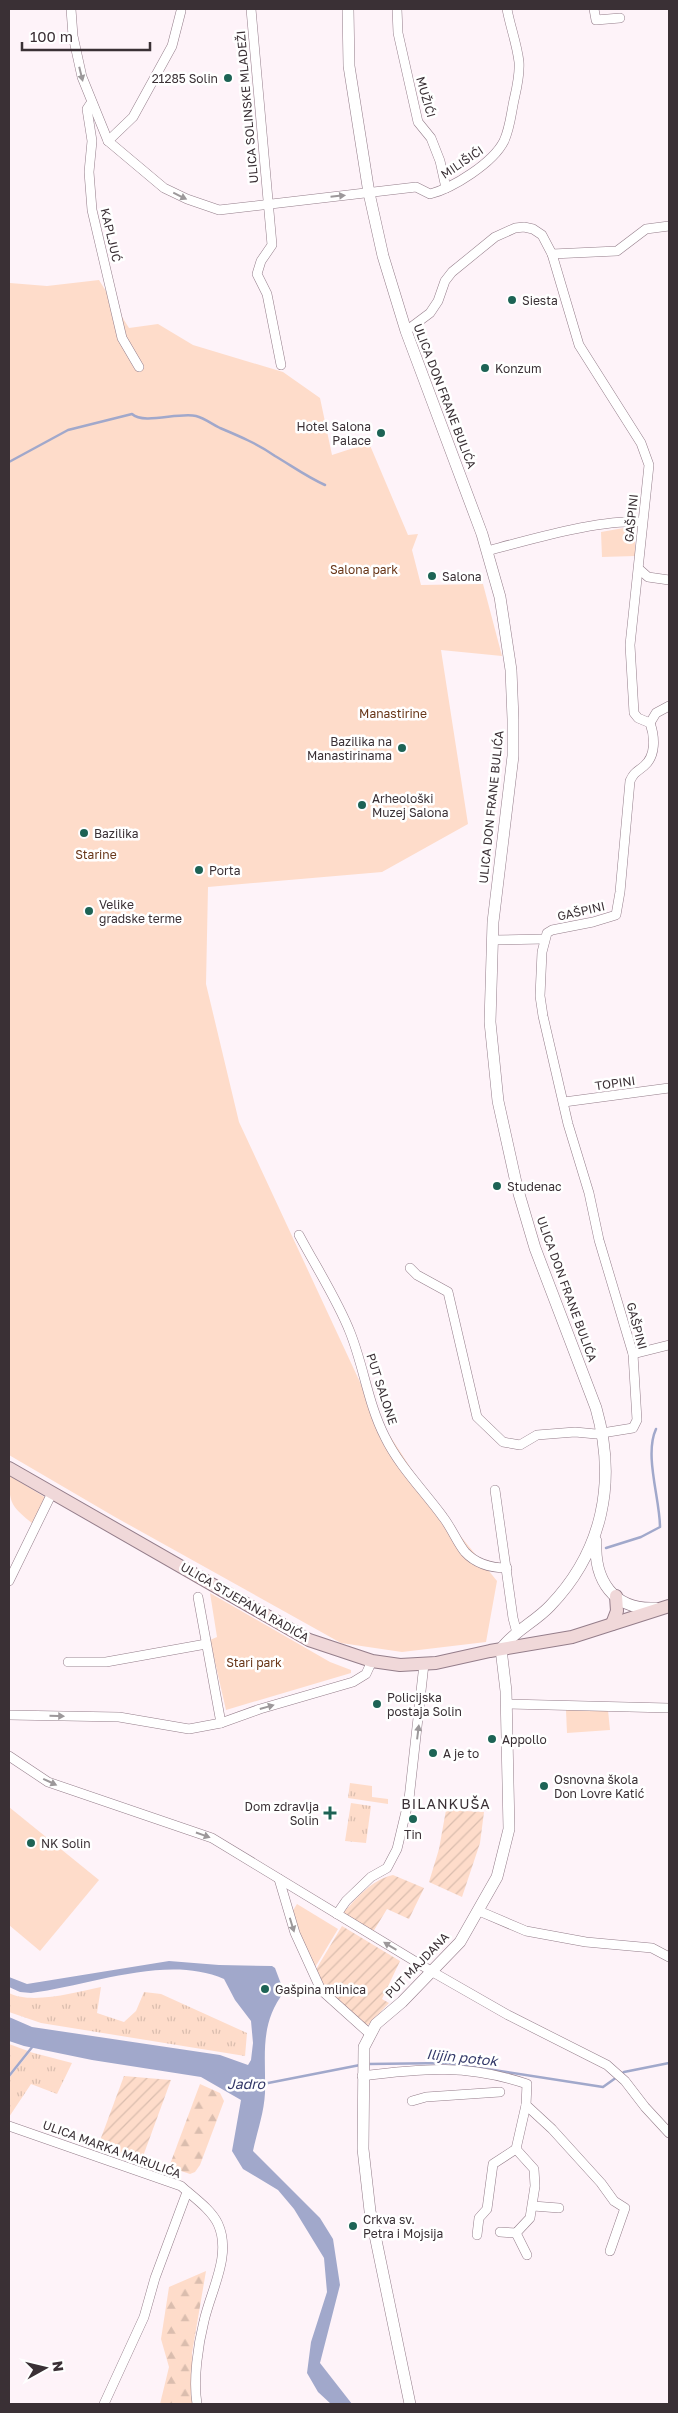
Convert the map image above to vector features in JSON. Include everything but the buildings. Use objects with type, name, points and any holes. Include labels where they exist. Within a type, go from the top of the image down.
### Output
[{"type":"main road","name":"ULICA STJEPANA RADIĆA","points":[[9,1468],[310,1640],[372,1661],[424,1664],[572,1637],[665,1607]]},
{"type":"main road","points":[[612,1624],[618,1611],[616,1596]]},
{"type":"street","points":[[71,9],[73,36],[78,60],[91,103],[108,141],[164,188],[208,208],[219,210],[369,193]]},
{"type":"street","name":"ULICA SOLINSKE MLADEŽI","points":[[251,9],[272,245],[261,261],[257,274],[267,294],[282,364]]},
{"type":"street","name":"ULICA DON FRANE BULIĆA","points":[[348,9],[349,66],[369,193],[383,256],[406,331],[487,551],[498,588],[508,644],[513,719],[513,756],[493,940],[490,1022],[498,1100],[516,1187],[536,1253],[579,1361],[603,1434],[606,1468],[602,1507],[596,1535],[581,1566],[557,1599],[537,1619],[517,1633],[501,1649]]},
{"type":"street","name":"MUŽIĆI","points":[[397,9],[400,43],[418,122],[431,138],[440,161],[446,188]]},
{"type":"street","name":"MILIŠIĆI","points":[[369,193],[416,187],[430,194],[446,188],[497,153],[508,130],[519,77],[519,61],[507,9]]},
{"type":"street","points":[[594,9],[596,20],[620,18]]},
{"type":"street","points":[[108,141],[133,117],[172,46],[181,11]]},
{"type":"street","name":"KAPLJUĆ","points":[[91,103],[87,109],[92,141],[89,172],[92,210],[122,338],[139,367]]},
{"type":"street","points":[[552,254],[617,251],[646,229],[669,226]]},
{"type":"street","name":"GAŠPINI","points":[[406,331],[430,313],[452,272],[495,237],[515,228],[533,229],[542,235],[552,254],[579,345],[641,443],[648,465],[630,645],[634,712],[638,718],[650,723],[654,736],[649,760],[643,767],[634,772],[630,781],[620,892],[616,915],[593,922],[552,930],[544,938],[540,996],[547,1038],[568,1124],[589,1193],[599,1240],[633,1354],[638,1420],[633,1428],[603,1434]]},
{"type":"street","points":[[487,551],[584,528],[626,521],[641,522]]},
{"type":"street","points":[[639,569],[648,576],[669,580]]},
{"type":"street","points":[[650,723],[656,713],[669,706]]},
{"type":"street","name":"GAŠPINI","points":[[493,940],[544,938]]},
{"type":"street","name":"TOPINI","points":[[564,1102],[669,1088]]},
{"type":"street","name":"PUT SALONE","points":[[299,1234],[350,1332],[372,1408],[389,1445],[455,1533],[465,1552],[492,1568],[507,1568]]},
{"type":"street","points":[[410,1268],[417,1275],[448,1292],[477,1417],[503,1442],[520,1445],[537,1435],[575,1432],[603,1434]]},
{"type":"street","points":[[633,1354],[669,1345]]},
{"type":"street","points":[[495,1490],[514,1625],[517,1633]]},
{"type":"street","points":[[9,1581],[52,1494]]},
{"type":"street","name":"ULICA DON FRANE BULIĆA","points":[[596,1535],[600,1575],[607,1588],[616,1596],[637,1608],[665,1607]]},
{"type":"street","points":[[198,1597],[221,1723]]},
{"type":"street","points":[[68,1662],[106,1662],[206,1644]]},
{"type":"street","name":"PUT MAJDANA","points":[[410,2404],[370,2211],[362,2150],[362,2069],[364,2047],[376,2024],[402,2002],[460,1942],[498,1877],[508,1839],[509,1796],[506,1704],[501,1649]]},
{"type":"street","points":[[9,1715],[119,1717],[179,1729],[221,1723],[260,1709],[354,1682],[366,1674],[372,1661]]},
{"type":"street","points":[[337,1914],[346,1901],[371,1876],[388,1868],[396,1849],[412,1780],[424,1664]]},
{"type":"street","points":[[506,1704],[669,1708]]},
{"type":"street","points":[[9,1756],[48,1782],[212,1838],[432,1972],[617,2072],[669,2133]]},
{"type":"street","points":[[279,1879],[295,1933],[321,1990],[370,2034]]},
{"type":"street","points":[[479,1911],[526,1931],[586,1942],[652,1948],[669,1956]]},
{"type":"street","points":[[362,2069],[448,2068],[504,2076],[527,2084],[526,2105],[516,2149],[493,2164],[487,2209],[479,2218],[477,2236]]},
{"type":"street","points":[[412,2101],[426,2097],[498,2095],[504,2076]]},
{"type":"street","points":[[526,2105],[552,2129],[601,2183],[614,2201],[625,2208],[610,2251]]},
{"type":"street","name":"ULICA MARKA MARULIĆA","points":[[9,2126],[148,2173],[180,2186],[201,2203],[218,2223],[223,2244],[219,2272],[203,2322],[194,2389],[197,2404]]},
{"type":"street","points":[[500,2232],[516,2233],[527,2222],[533,2206],[534,2169],[516,2149]]},
{"type":"street","points":[[104,2404],[144,2318],[155,2278],[187,2192]]},
{"type":"street","points":[[533,2206],[559,2208]]},
{"type":"street","points":[[516,2233],[527,2255]]},
{"type":"green space","points":[[9,277],[10,283],[47,286],[99,280],[129,328],[158,324],[193,345],[283,372],[320,398],[332,455],[369,443],[408,535],[418,534],[412,550],[421,585],[483,584],[502,656],[441,650],[468,824],[382,872],[208,887],[206,984],[239,1122],[372,1408],[432,1501],[497,1581],[486,1642],[402,1652],[341,1643],[115,1517],[9,1455]]},
{"type":"green space","points":[[635,526],[635,556],[602,557],[601,532]]},
{"type":"green space","points":[[9,1475],[46,1498],[33,1524],[13,1504]]},
{"type":"green space","name":"Stari park","points":[[210,1593],[330,1662],[351,1670],[351,1673],[226,1710],[210,1640],[217,1637]]},
{"type":"green space","points":[[566,1710],[608,1710],[610,1730],[567,1733]]},
{"type":"green space","points":[[350,1783],[372,1786],[372,1797],[388,1799],[388,1804],[348,1798]]},
{"type":"green space","points":[[351,1803],[371,1806],[366,1843],[345,1841]]},
{"type":"green space","name":"NK Solin","points":[[9,1807],[99,1880],[40,1951],[9,1925]]},
{"type":"green space","points":[[446,1810],[484,1812],[480,1843],[462,1897],[429,1882],[439,1849]]},
{"type":"green space","points":[[393,1875],[424,1888],[409,1919],[387,1909],[373,1932],[342,1914],[371,1885]]},
{"type":"green space","points":[[297,1904],[338,1929],[314,1969],[305,1952],[292,1912]]},
{"type":"green space","points":[[342,1926],[400,1961],[382,1999],[389,2003],[366,2027],[327,1993],[315,1971]]},
{"type":"green space","points":[[101,1987],[97,2013],[124,2022],[136,2011],[144,1992],[161,1994],[247,2033],[245,2056],[41,2023],[9,2012],[9,1993],[30,1998],[42,1998]]},
{"type":"green space","points":[[9,2044],[28,2051],[9,2074]]},
{"type":"green space","points":[[30,2052],[72,2063],[57,2094],[31,2084],[9,2117],[9,2078]]},
{"type":"green space","points":[[124,2076],[171,2080],[142,2159],[98,2146]]},
{"type":"green space","points":[[200,2084],[220,2093],[224,2101],[200,2165],[195,2172],[190,2174],[169,2167]]},
{"type":"green space","points":[[206,2271],[192,2353],[194,2404],[160,2404],[169,2367],[161,2339],[169,2287]]},
{"type":"water","name":"Jadro","points":[[169,1961],[219,1965],[272,1966],[275,1968],[284,1992],[276,2004],[267,2028],[265,2093],[262,2115],[253,2151],[320,2218],[333,2239],[340,2285],[320,2363],[352,2404],[331,2404],[318,2392],[307,2373],[311,2342],[327,2292],[324,2258],[294,2209],[278,2190],[243,2169],[232,2151],[241,2100],[201,2077],[92,2060],[24,2046],[9,2041],[9,2017],[32,2027],[220,2055],[248,2065],[251,2060],[253,2043],[251,2021],[235,2000],[224,1979],[201,1972],[178,1970],[128,1974],[31,1993],[20,1992],[9,1987],[9,1977],[27,1984]]},
{"type":"waterway","points":[[9,462],[68,430],[132,414],[145,418],[189,415],[202,418],[255,444],[325,485]]},
{"type":"waterway","points":[[606,1548],[641,1537],[660,1527],[652,1464],[653,1440],[656,1429]]},
{"type":"waterway","points":[[9,2076],[33,2046]]},
{"type":"waterway","name":"Ilijin potok","points":[[368,2064],[448,2063],[603,2087],[624,2072],[669,2063]]},
{"type":"waterway","name":"Ilijin potok","points":[[263,2084],[360,2065]]},
{"type":"place","name":"21285 Solin","points":[[228,78]]},
{"type":"place","name":"Siesta","points":[[512,300]]},
{"type":"place","name":"Konzum","points":[[485,368]]},
{"type":"place","name":"Hotel Salona Palace","points":[[381,433]]},
{"type":"place","name":"Salona","points":[[432,576]]},
{"type":"place","name":"Bazilika na Manastirinama","points":[[402,748]]},
{"type":"place","name":"Arheološki Muzej Salona","points":[[362,805]]},
{"type":"place","name":"Bazilika","points":[[84,833]]},
{"type":"place","name":"Porta","points":[[199,870]]},
{"type":"place","name":"Velike gradske terme","points":[[89,911]]},
{"type":"place","name":"Studenac","points":[[497,1186]]},
{"type":"place","name":"Policijska postaja Solin","points":[[377,1704]]},
{"type":"place","name":"Appollo","points":[[492,1739]]},
{"type":"place","name":"A je to","points":[[433,1753]]},
{"type":"place","name":"Osnovna škola Don Lovre Katić","points":[[544,1786]]},
{"type":"place","name":"Dom zdravlja Solin","points":[[330,1813]]},
{"type":"place","name":"Tin","points":[[413,1819]]},
{"type":"place","name":"NK Solin","points":[[31,1843]]},
{"type":"place","name":"Gašpina mlinica","points":[[265,1989]]},
{"type":"place","name":"Crkva sv. Petra i Mojsija","points":[[353,2226]]},
{"type":"district","name":"BILANKUŠA","points":[[446,1803]]},
{"type":"park label","name":"Salona park","points":[[364,569]]},
{"type":"park label","name":"Manastirine","points":[[393,713]]},
{"type":"park label","name":"Starine","points":[[96,854]]}]
